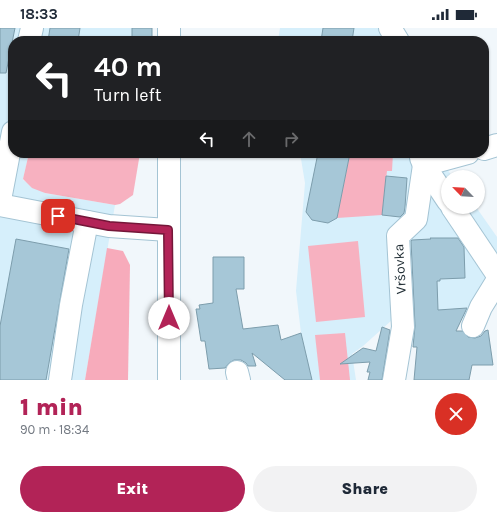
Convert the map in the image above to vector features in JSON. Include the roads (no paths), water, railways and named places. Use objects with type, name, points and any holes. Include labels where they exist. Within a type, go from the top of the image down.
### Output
[{"type":"street","points":[[0,200],[8,158]]},
{"type":"street","points":[[169,158],[169,380]]},
{"type":"street","points":[[422,159],[441,190]]},
{"type":"street","name":"Vršovka","points":[[394,380],[403,327],[398,236],[416,219],[422,159]]},
{"type":"street","points":[[0,204],[87,222],[125,227],[168,230]]},
{"type":"street","points":[[457,214],[497,274]]},
{"type":"street","points":[[60,380],[71,305],[87,222]]},
{"type":"street","points":[[473,326],[481,307],[497,281]]}]
